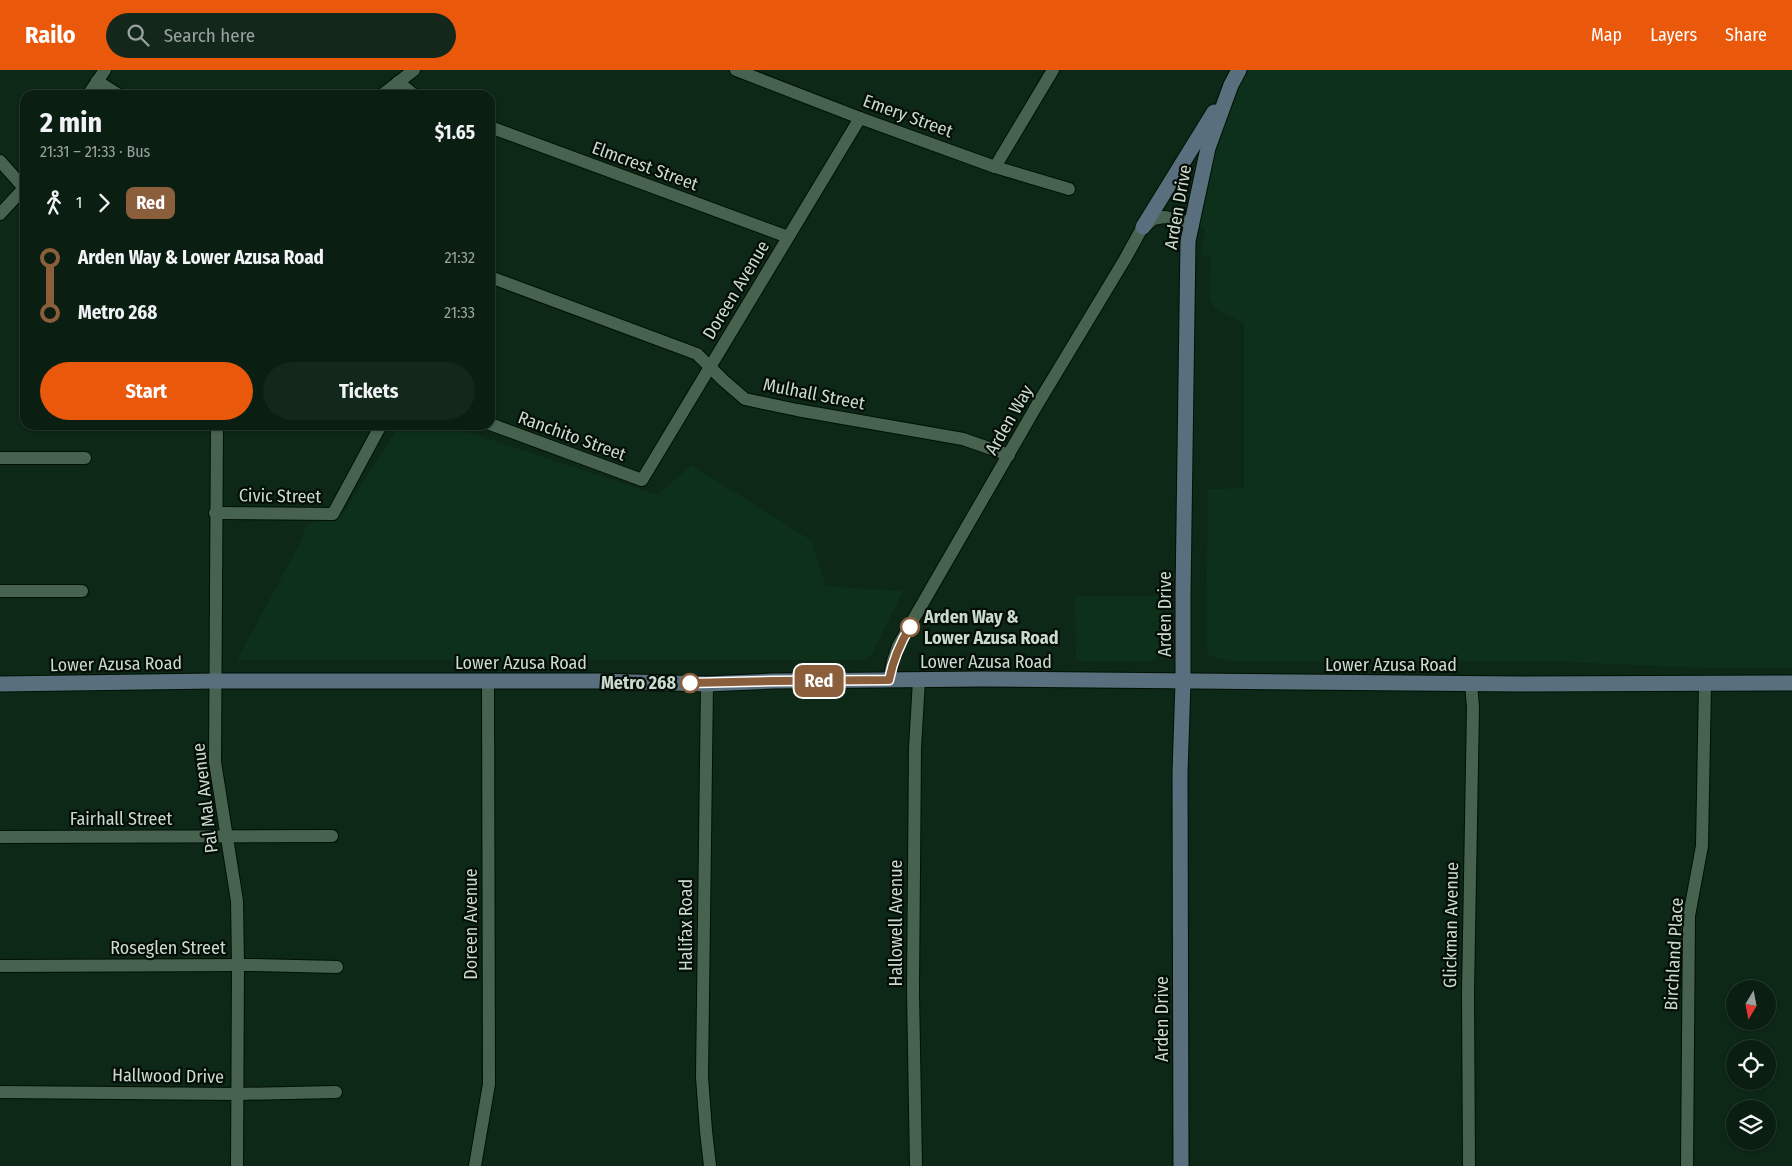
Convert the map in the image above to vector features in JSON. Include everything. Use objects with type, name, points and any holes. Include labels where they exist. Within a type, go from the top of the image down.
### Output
[{"type":"main road","name":"Arden Drive","points":[[1181,1166],[1180,772],[1183,682],[1188,241],[1208,148],[1238,70]]},
{"type":"main road","points":[[1143,227],[1231,85]]},
{"type":"main road","name":"Lower Azusa Road","points":[[0,684],[215,681],[598,681],[706,684],[774,681],[889,680],[1705,685],[1792,683]]},
{"type":"street","points":[[388,90],[414,70]]},
{"type":"street","name":"Emery Street","points":[[736,70],[995,167],[1070,189]]},
{"type":"street","points":[[995,167],[1054,70]]},
{"type":"street","points":[[91,90],[101,75],[114,90]]},
{"type":"street","points":[[398,82],[408,90]]},
{"type":"street","name":"Doreen Avenue","points":[[642,480],[860,118]]},
{"type":"street","name":"Elmcrest Street","points":[[495,129],[788,237]]},
{"type":"street","points":[[0,161],[20,183]]},
{"type":"street","points":[[0,214],[20,193]]},
{"type":"street","points":[[1143,227],[1153,220],[1164,217],[1193,223]]},
{"type":"street","name":"Arden Way","points":[[889,680],[898,646],[1143,227]]},
{"type":"street","name":"Mulhall Street","points":[[495,279],[697,354],[745,399],[963,439],[1009,455]]},
{"type":"street","name":"Ranchito Street","points":[[495,426],[642,480]]},
{"type":"street","name":"Pal Mal Avenue","points":[[216,430],[215,762],[237,901],[237,1166]]},
{"type":"street","name":"Civic Street","points":[[215,513],[333,514],[378,430]]},
{"type":"street","points":[[0,458],[85,458]]},
{"type":"street","points":[[0,591],[82,591]]},
{"type":"street","name":"Hallowell Avenue","points":[[916,1166],[913,981],[915,748],[919,680]]},
{"type":"street","name":"Doreen Avenue","points":[[475,1166],[489,1084],[488,682]]},
{"type":"street","name":"Halifax Road","points":[[706,684],[702,1077],[710,1166]]},
{"type":"street","name":"Glickman Avenue","points":[[1469,1166],[1468,1018],[1471,684]]},
{"type":"street","name":"Birchland Place","points":[[1687,1166],[1689,916],[1702,846],[1705,685]]},
{"type":"street","name":"Fairhall Street","points":[[0,838],[332,836]]},
{"type":"street","name":"Roseglen Street","points":[[0,966],[238,965],[337,967]]},
{"type":"street","name":"Hallwood Drive","points":[[0,1092],[237,1094],[336,1092]]},
{"type":"shaded area","points":[[1239,70],[1792,70],[1792,668],[1704,668],[1541,661],[1228,661],[1208,655],[1206,641],[1208,489],[1244,488],[1244,323],[1214,308],[1209,298],[1210,257],[1201,255],[1205,229],[1193,223]]},
{"type":"shaded area","points":[[397,430],[461,430],[658,495],[691,465],[811,540],[826,586],[903,591],[871,656],[864,660],[237,660],[303,537],[306,525],[343,513]]},
{"type":"shaded area","points":[[1075,596],[1162,596],[1161,652],[1152,662],[1076,661]]},
{"type":"bus line","name":"Red","points":[[690,683],[889,680],[898,646],[910,627]]},
{"type":"place","name":"Arden Way & Lower Azusa Road","points":[[910,627]]},
{"type":"place","name":"Metro 268","points":[[690,683]]}]
